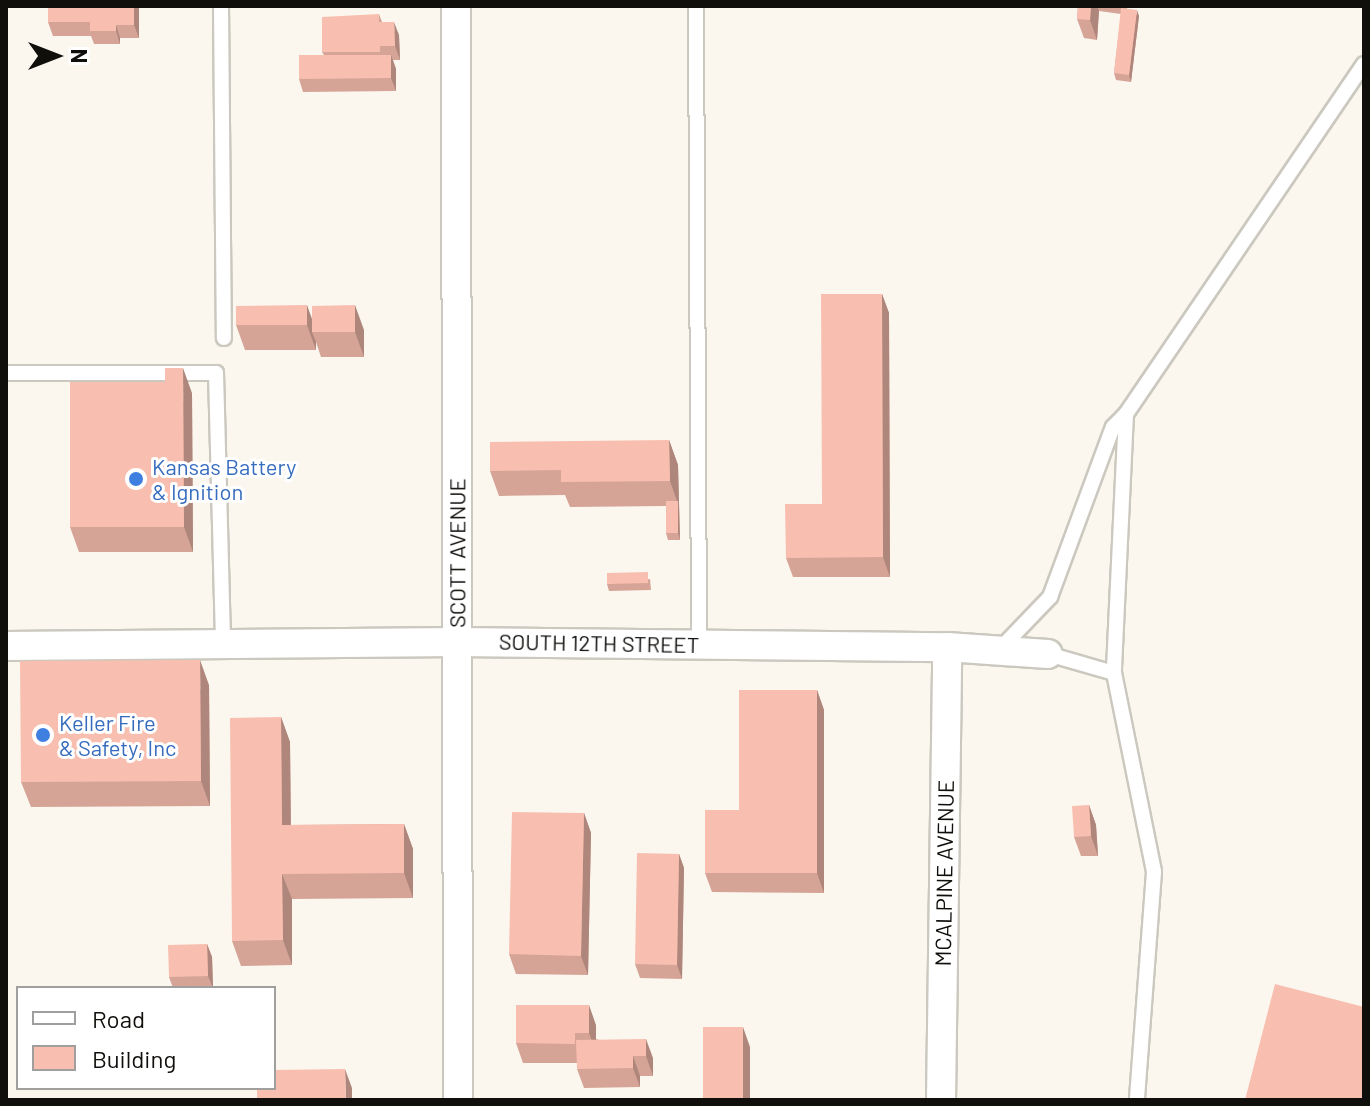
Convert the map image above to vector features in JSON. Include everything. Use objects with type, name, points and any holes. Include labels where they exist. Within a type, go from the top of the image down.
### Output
[{"type":"street","name":"SCOTT AVENUE","points":[[456,6],[458,1100]]},
{"type":"street","name":"SOUTH 12TH STREET","points":[[6,646],[457,642],[947,647],[1048,654]]},
{"type":"street","name":"MCALPINE AVENUE","points":[[941,1100],[947,647]]},
{"type":"lane","points":[[221,6],[224,338]]},
{"type":"lane","points":[[696,6],[699,644]]},
{"type":"lane","points":[[999,650],[1050,597],[1113,427],[1126,414],[1364,64]]},
{"type":"lane","points":[[6,373],[216,373],[223,644]]},
{"type":"lane","points":[[1126,414],[1114,673],[1154,872],[1137,1100]]},
{"type":"lane","points":[[1048,654],[1114,673]]},
{"type":"building","points":[[48,6],[134,6],[134,25],[116,25],[116,31],[90,31],[90,22],[48,22]]},
{"type":"building","points":[[1078,6],[1091,6],[1090,20],[1077,19]]},
{"type":"building","points":[[1121,8],[1137,10],[1129,75],[1114,73]]},
{"type":"building","points":[[379,14],[379,22],[394,22],[395,46],[380,46],[380,52],[322,52],[322,17]]},
{"type":"building","points":[[299,55],[391,55],[391,78],[299,79]]},
{"type":"building","points":[[821,294],[882,294],[883,557],[786,558],[785,504],[822,504]]},
{"type":"building","points":[[307,305],[307,325],[236,325],[236,306]]},
{"type":"building","points":[[355,305],[355,332],[312,332],[312,306]]},
{"type":"building","name":"Kansas Battery & Ignition","points":[[165,368],[183,368],[184,527],[70,527],[70,382],[165,382]]},
{"type":"building","points":[[669,440],[670,481],[561,482],[561,470],[490,471],[490,442]]},
{"type":"building","points":[[666,501],[678,501],[678,533],[666,533]]},
{"type":"building","points":[[648,572],[648,583],[607,584],[607,573]]},
{"type":"building","points":[[200,660],[201,781],[21,782],[20,661]]},
{"type":"building","points":[[739,690],[817,690],[817,873],[705,873],[705,810],[739,810]]},
{"type":"building","points":[[281,717],[282,825],[404,824],[404,873],[282,874],[283,940],[232,941],[230,718]]},
{"type":"building","points":[[1089,805],[1091,836],[1074,837],[1072,806]]},
{"type":"building","points":[[512,812],[584,813],[581,956],[509,954]]},
{"type":"building","points":[[637,853],[679,854],[677,965],[635,964]]},
{"type":"building","points":[[207,944],[208,976],[169,977],[168,945]]},
{"type":"building","points":[[1275,984],[1364,1007],[1364,1100],[1245,1100]]},
{"type":"building","points":[[516,1005],[589,1005],[589,1033],[575,1033],[575,1044],[516,1043]]},
{"type":"building","points":[[703,1027],[743,1027],[743,1100],[703,1100]]},
{"type":"building","points":[[646,1039],[646,1056],[633,1056],[633,1068],[577,1069],[576,1040]]},
{"type":"building","points":[[345,1069],[346,1100],[257,1100],[257,1090],[276,1090],[276,1070]]},
{"type":"place","name":"Kansas Battery & Ignition","points":[[136,479]]},
{"type":"place","name":"Keller Fire & Safety, Inc","points":[[43,735]]}]
